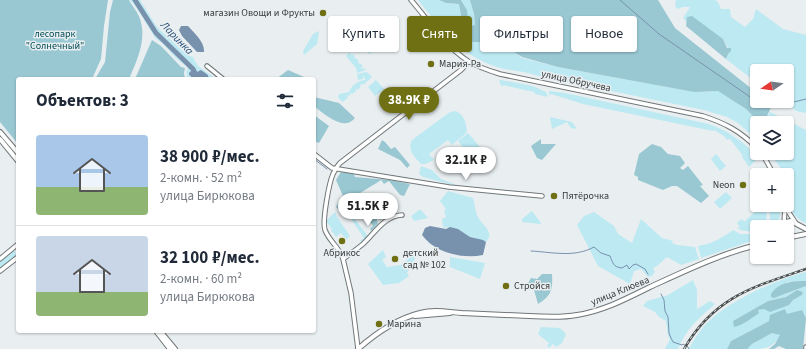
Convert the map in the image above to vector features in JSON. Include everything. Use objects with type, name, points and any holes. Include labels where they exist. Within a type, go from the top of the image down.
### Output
[{"type":"main road","points":[[0,132],[16,152]]},
{"type":"main road","points":[[0,139],[16,159]]},
{"type":"main road","points":[[795,222],[806,229]]},
{"type":"main road","points":[[794,235],[797,234],[798,230],[798,226],[795,222]]},
{"type":"main road","points":[[794,236],[806,234]]},
{"type":"main road","name":"улица Клюева","points":[[358,349],[385,328],[399,320],[418,313],[430,311],[550,317],[586,313],[612,305],[712,260],[750,247]]},
{"type":"main road","points":[[158,333],[170,349]]},
{"type":"main road","points":[[162,333],[175,349]]},
{"type":"street","name":"улица Обручева","points":[[412,0],[446,42],[469,62],[500,74],[702,116],[729,126],[750,142]]},
{"type":"street","points":[[358,349],[351,293],[343,259],[326,231],[324,224],[330,181],[340,162],[461,70],[469,62]]},
{"type":"street","points":[[207,66],[221,77]]},
{"type":"street","points":[[316,156],[332,168],[336,169],[448,187],[542,196]]},
{"type":"street","points":[[788,212],[795,222]]},
{"type":"street","points":[[343,259],[362,245],[381,224],[395,216],[402,215]]},
{"type":"street","points":[[0,259],[16,246]]},
{"type":"street","points":[[12,249],[16,251]]},
{"type":"street","points":[[0,271],[16,259]]},
{"type":"shaded area","points":[[130,0],[140,0],[157,27],[187,55],[193,57],[198,66],[213,77],[187,77],[186,72],[188,68],[156,39]]},
{"type":"shaded area","points":[[418,0],[439,0],[446,3],[459,4],[461,16],[431,16]]},
{"type":"shaded area","points":[[461,0],[470,0],[475,25],[472,26],[472,16],[464,16],[467,10]]},
{"type":"shaded area","points":[[676,0],[715,0],[718,2],[721,9],[730,9],[731,17],[745,27],[753,19],[756,9],[783,29],[806,35],[806,113],[796,111],[793,108],[794,64],[750,64],[750,78],[726,59],[730,48],[728,48],[723,39],[687,17],[687,22],[683,18],[690,7],[677,9],[675,6]]},
{"type":"shaded area","points":[[181,26],[188,26],[196,35],[203,45],[204,52],[197,52],[182,36],[179,30]]},
{"type":"shaded area","points":[[319,31],[317,44],[304,55],[303,51],[313,34]]},
{"type":"shaded area","points":[[472,38],[473,42],[480,42],[480,52],[514,52],[522,58],[558,67],[694,92],[718,91],[746,109],[753,116],[750,116],[750,134],[738,123],[727,117],[704,110],[497,67],[472,56],[467,52],[472,52]]},
{"type":"shaded area","points":[[350,52],[355,57],[354,58],[359,61],[359,64],[360,63],[363,66],[361,67],[366,70],[357,73],[356,68],[346,56]]},
{"type":"shaded area","points":[[193,69],[197,72],[201,70],[208,75],[208,77],[191,77],[189,73]]},
{"type":"shaded area","points":[[367,72],[372,77],[363,85],[360,85],[361,86],[358,90],[356,88],[356,91],[352,94],[351,93],[350,96],[348,95],[348,98],[342,102],[338,97],[339,94],[349,92],[355,84],[365,80],[364,76],[363,79],[358,80],[357,74]]},
{"type":"shaded area","points":[[376,80],[384,89],[375,96],[368,87]]},
{"type":"shaded area","points":[[501,80],[533,86],[546,92],[548,97],[535,94],[534,92],[503,85],[502,87],[499,81]]},
{"type":"shaded area","points":[[549,91],[565,93],[709,124],[735,137],[747,146],[750,149],[750,160],[756,160],[749,167],[742,157],[743,156],[730,139],[727,140],[724,136],[714,130],[583,104],[551,94],[549,96]]},
{"type":"shaded area","points":[[456,111],[464,119],[467,131],[452,145],[448,140],[429,154],[434,160],[421,164],[411,150],[410,147],[412,140],[450,112]]},
{"type":"shaded area","points":[[770,112],[778,116],[768,116]]},
{"type":"shaded area","points":[[550,117],[572,122],[577,129],[571,128],[567,122],[552,129]]},
{"type":"shaded area","points":[[794,124],[806,130],[806,223],[800,220],[794,212],[794,168],[780,167],[774,160],[794,160]]},
{"type":"shaded area","points":[[468,133],[480,147],[470,156],[458,141]]},
{"type":"shaded area","points":[[716,154],[726,166],[720,171],[711,159]]},
{"type":"shaded area","points":[[421,166],[432,170],[441,179],[461,187],[423,177],[419,174]]},
{"type":"shaded area","points":[[448,191],[473,198],[478,217],[489,232],[486,242],[470,237],[458,229],[443,227],[442,219],[446,217],[444,211],[446,209],[440,201]]},
{"type":"shaded area","points":[[726,192],[732,198],[720,209],[714,202]]},
{"type":"shaded area","points":[[421,210],[428,218],[414,221],[411,216]]},
{"type":"shaded area","points":[[532,211],[541,223],[540,224],[522,222],[522,219]]},
{"type":"shaded area","points":[[335,212],[350,236],[346,240],[341,233],[336,237],[326,221]]},
{"type":"shaded area","points":[[349,212],[368,236],[361,242],[360,241],[364,238],[347,213]]},
{"type":"shaded area","points":[[594,212],[614,226],[618,234],[632,243],[641,219],[662,238],[673,241],[672,243],[677,245],[695,247],[699,259],[681,265],[667,257],[653,268],[655,272],[652,276],[648,277],[641,269],[634,271],[630,284],[598,266],[577,225],[584,216]]},
{"type":"shaded area","points":[[755,212],[767,212],[766,220],[750,220],[750,231],[737,228],[740,227],[737,223],[742,219],[746,223],[745,221]]},
{"type":"shaded area","points":[[770,212],[780,212],[779,220],[769,220]]},
{"type":"shaded area","points":[[430,226],[446,229],[450,227],[458,229],[470,237],[483,240],[486,242],[483,255],[466,256],[441,250],[427,241],[422,235],[425,228]]},
{"type":"shaded area","points":[[733,230],[740,234],[750,234],[750,241],[701,258],[698,246],[708,244],[725,236]]},
{"type":"shaded area","points":[[383,250],[386,257],[382,260],[387,267],[401,265],[413,255],[415,259],[407,273],[409,276],[399,283],[383,285],[368,264]]},
{"type":"shaded area","points":[[15,251],[16,256],[0,269],[0,261]]},
{"type":"shaded area","points":[[450,257],[485,263],[480,279],[450,267]]},
{"type":"shaded area","points":[[806,272],[806,281],[787,282],[774,298],[806,286],[806,318],[802,310],[787,315],[785,309],[769,321],[731,341],[727,349],[689,349],[704,326],[713,317],[738,300],[780,280]],"holes":[[[797,290],[802,295],[793,300],[789,305],[758,310],[733,321],[768,301],[786,297]]]},
{"type":"shaded area","points":[[693,280],[697,290],[697,309],[710,301],[715,304],[689,330],[678,349],[665,349],[670,339],[668,336],[666,321],[659,317],[655,312],[643,306],[647,301],[668,295]]},
{"type":"shaded area","points":[[541,327],[560,328],[566,334],[562,343],[556,347],[553,344],[549,348],[547,346],[549,343],[538,334]]},
{"type":"shaded area","points":[[772,333],[781,335],[771,346],[759,349],[748,349],[752,344]]},
{"type":"green space","name":"лесопарк \"Солнечный\"","points":[[0,0],[108,0],[101,59],[93,77],[16,77],[16,142],[0,122]]},
{"type":"green space","points":[[113,0],[129,0],[140,19],[142,27],[142,42],[130,77],[96,77],[105,62],[110,12]]},
{"type":"green space","points":[[439,0],[461,0],[467,10],[468,16],[461,16],[459,4],[446,3]]},
{"type":"green space","points":[[470,0],[658,0],[675,28],[750,87],[750,108],[771,108],[767,116],[753,116],[746,109],[718,91],[694,92],[558,67],[522,57],[514,52],[563,52],[563,16],[480,16],[480,42],[473,42],[472,26],[475,25]]},
{"type":"green space","points":[[692,16],[723,39],[727,48],[731,48],[731,51],[726,59],[686,26],[687,17]]},
{"type":"green space","points":[[152,40],[161,46],[181,67],[185,68],[185,77],[136,77]]},
{"type":"green space","points":[[288,70],[304,77],[279,77]]},
{"type":"green space","points":[[316,97],[339,103],[355,118],[350,122],[345,123],[334,120],[316,108]]},
{"type":"green space","points":[[316,116],[329,126],[319,143],[316,142]]},
{"type":"green space","points":[[541,139],[541,144],[556,144],[542,160],[537,158],[531,146]]},
{"type":"green space","points":[[382,140],[391,149],[395,147],[410,165],[407,168],[400,160],[378,149]]},
{"type":"green space","points":[[652,144],[661,147],[668,154],[680,156],[685,163],[680,168],[683,170],[688,166],[703,185],[700,186],[709,196],[701,203],[677,186],[672,186],[663,190],[638,180],[638,177],[634,175],[639,154]]},
{"type":"green space","points":[[341,172],[354,174],[355,177],[390,180],[410,184],[404,196],[400,195],[389,181],[384,184],[381,180],[353,197],[338,209],[336,207],[343,196],[336,180]]},
{"type":"green space","points":[[382,196],[383,198],[379,201],[388,214],[380,220],[370,206]]},
{"type":"green space","points":[[367,207],[377,220],[378,224],[371,231],[370,229],[373,226],[363,211],[356,215],[355,213]]},
{"type":"green space","points":[[542,274],[552,274],[552,284],[550,292],[546,298],[538,304],[534,290],[529,290],[526,287],[531,278],[537,279]]},
{"type":"green space","points":[[806,281],[806,286],[774,298],[771,297],[774,290],[786,283]]},
{"type":"green space","points":[[797,290],[803,292],[802,295],[793,300],[789,305],[770,312],[764,309],[758,310],[759,313],[744,323],[734,327],[733,321],[768,301],[786,297]]},
{"type":"green space","points":[[785,309],[787,314],[802,310],[806,318],[803,349],[786,349],[779,346],[774,349],[769,349],[775,344],[780,335],[772,333],[752,344],[748,349],[727,349],[731,341],[769,321],[770,315]]},
{"type":"waterway","name":"Ларинка","points":[[135,0],[156,33],[193,69],[196,75]]},
{"type":"waterway","points":[[620,0],[659,34],[756,101],[774,107],[806,99]]},
{"type":"waterway","name":"Ларинка","points":[[316,161],[327,169]]},
{"type":"waterway","name":"Ларинка","points":[[531,251],[571,253],[594,247],[601,253],[610,256],[617,267],[622,268],[627,265],[629,269],[636,264],[645,269],[648,274]]},
{"type":"waterway","name":"Ларинка","points":[[661,294],[668,317],[669,333],[673,342],[683,344],[689,349]]},
{"type":"railway","points":[[684,349],[708,317],[736,296],[806,269]]},
{"type":"place","name":"магазин Овощи и Фрукты","points":[[323,13]]},
{"type":"place","name":"Мария-Ра","points":[[431,64]]},
{"type":"place","name":"Neon","points":[[743,185]]},
{"type":"place","name":"Пятёрочка","points":[[554,196]]},
{"type":"place","name":"Абрикос","points":[[342,241]]},
{"type":"place","name":"детский сад № 102","points":[[395,259]]},
{"type":"place","name":"Стройся","points":[[506,286]]},
{"type":"place","name":"Марина","points":[[379,324]]}]
